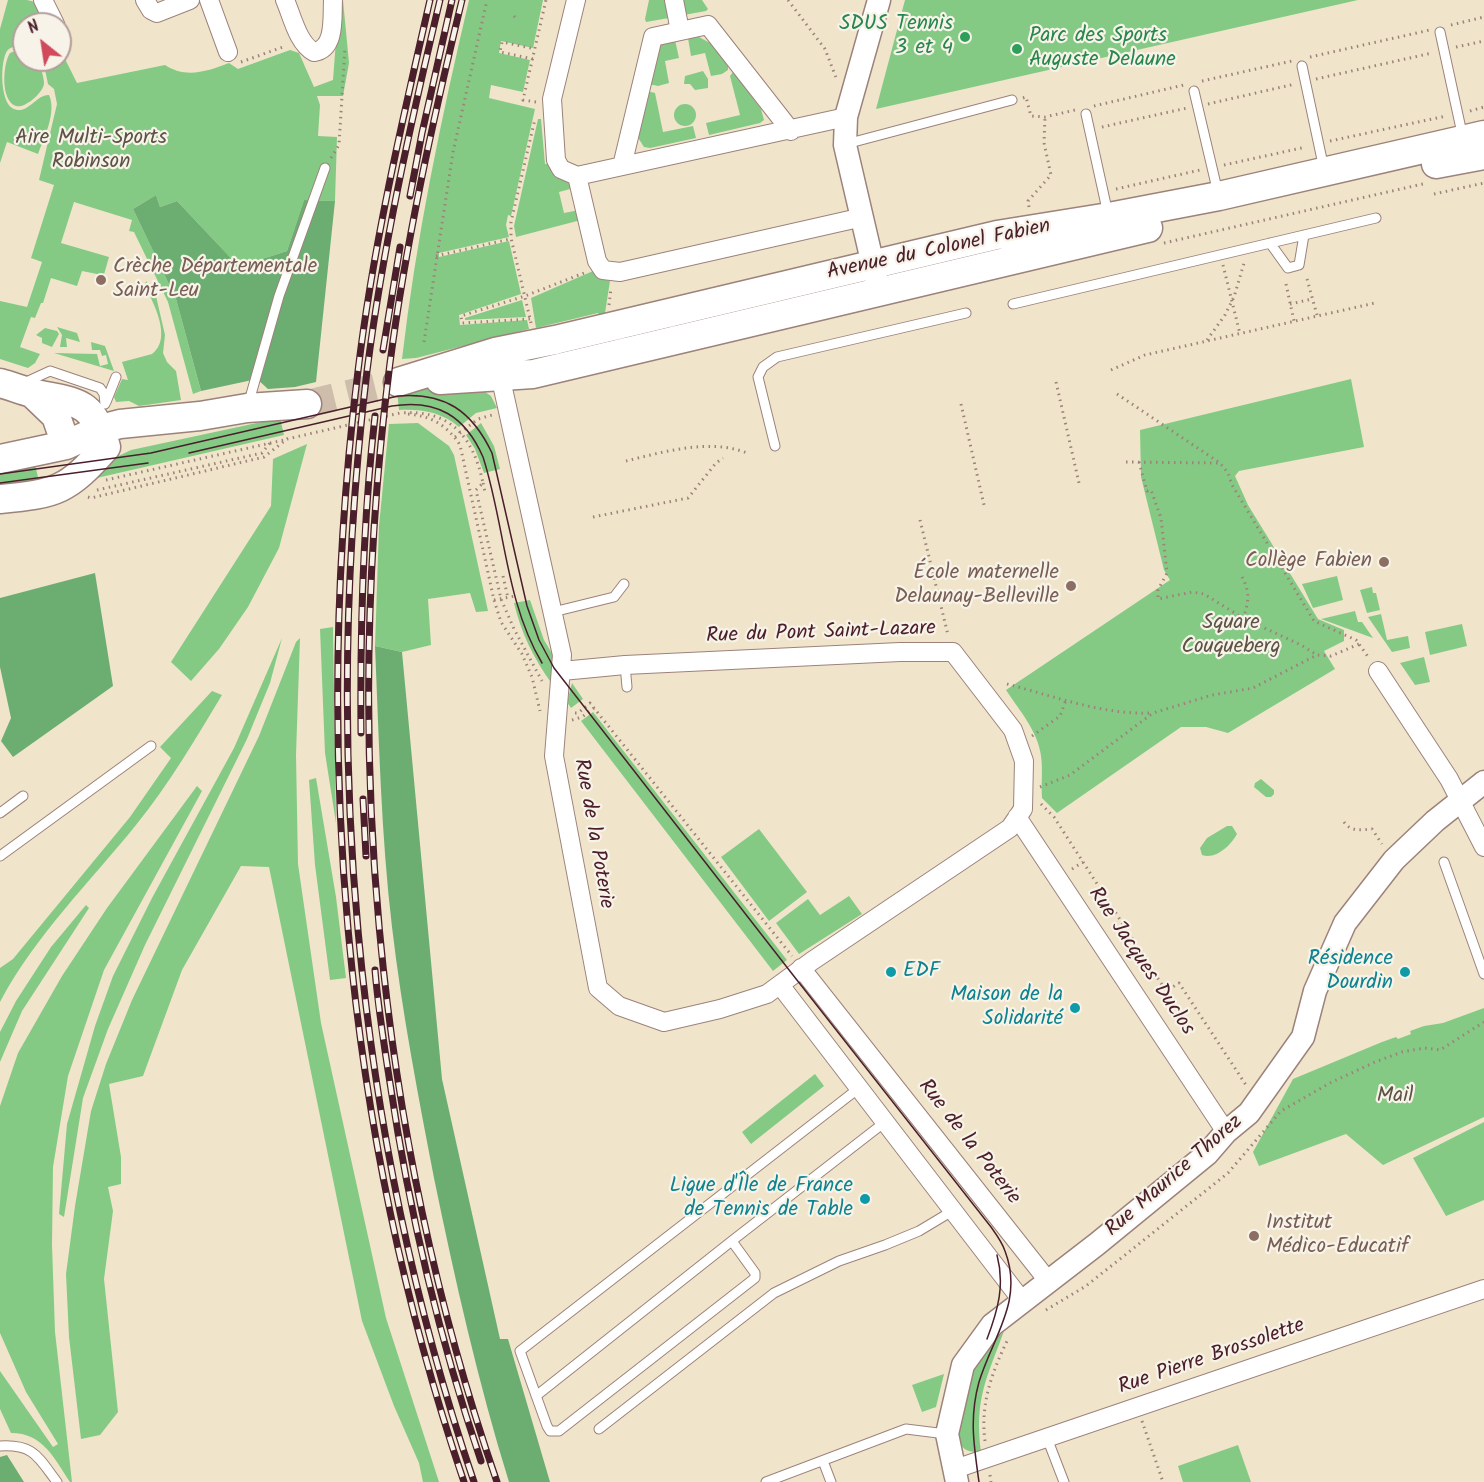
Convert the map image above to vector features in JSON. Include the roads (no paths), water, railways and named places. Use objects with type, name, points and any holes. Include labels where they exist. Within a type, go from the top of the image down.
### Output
[{"type":"main road","name":"Avenue du Colonel Fabien","points":[[498,365],[532,374],[876,277],[997,235],[1033,229],[1106,205],[1219,196],[1472,136]]},
{"type":"main road","name":"Avenue du Colonel Fabien","points":[[398,382],[498,365],[607,328],[876,277],[1372,176],[1472,136]]},
{"type":"main road","points":[[0,459],[66,445],[107,425],[195,424],[277,414],[307,404],[247,408],[195,424],[160,435],[107,425],[75,402],[16,388]]},
{"type":"main road","points":[[16,388],[56,416],[66,445]]},
{"type":"main road","points":[[0,499],[33,496],[62,488],[76,479],[107,425]]},
{"type":"street","points":[[147,3],[153,12],[159,12],[190,0]]},
{"type":"street","points":[[209,0],[228,52]]},
{"type":"street","points":[[285,0],[302,40],[314,52],[324,48],[331,32],[333,0]]},
{"type":"street","points":[[576,0],[552,99],[545,104],[556,160],[561,169],[577,176],[791,131],[848,108]]},
{"type":"street","points":[[674,0],[680,31]]},
{"type":"street","points":[[876,277],[845,145],[848,108],[879,0]]},
{"type":"street","points":[[622,166],[652,37],[708,25],[791,131]]},
{"type":"street","points":[[577,176],[597,261],[603,270],[612,272],[863,217]]},
{"type":"street","name":"Rue de la Poterie","points":[[498,365],[562,655],[554,756],[598,988],[619,1006],[664,1022],[720,1010],[767,994],[801,968],[1049,1282]]},
{"type":"street","name":"Rue du Pont Saint-Lazare","points":[[562,671],[625,665],[900,652],[953,652],[1013,730],[1024,761],[1026,807]]},
{"type":"street","points":[[1378,671],[1449,779],[1484,847]]},
{"type":"street","name":"Rue Maurice Thorez","points":[[956,1476],[947,1434],[963,1365],[994,1323],[1029,1309],[1049,1282],[1207,1154],[1226,1132],[1249,1113],[1303,1037],[1316,991],[1345,922],[1394,860],[1435,821],[1484,782]]},
{"type":"street","points":[[801,968],[1010,828],[1026,807]]},
{"type":"street","name":"Rue Jacques Duclos","points":[[1026,807],[1226,1132]]},
{"type":"street","points":[[780,985],[1029,1309]]},
{"type":"street","name":"Rue Pierre Brossolette","points":[[956,1476],[988,1458],[1484,1289]]},
{"type":"lane","points":[[1439,30],[1472,136]]},
{"type":"lane","points":[[1302,66],[1325,172]]},
{"type":"lane","points":[[1194,91],[1219,196]]},
{"type":"lane","points":[[845,145],[1012,100]]},
{"type":"lane","points":[[1086,114],[1106,205]]},
{"type":"lane","points":[[247,408],[279,296],[325,168]]},
{"type":"lane","points":[[1013,304],[1376,218]]},
{"type":"lane","points":[[1270,243],[1288,268],[1299,265],[1304,235]]},
{"type":"lane","points":[[775,446],[758,377],[763,367],[777,357],[966,313]]},
{"type":"lane","points":[[107,425],[116,377]]},
{"type":"lane","points":[[553,612],[614,597],[624,584]]},
{"type":"lane","points":[[625,665],[627,687]]},
{"type":"lane","points":[[0,856],[151,746]]},
{"type":"lane","points":[[0,813],[23,796]]},
{"type":"lane","points":[[1444,862],[1484,974]]},
{"type":"lane","points":[[734,1240],[734,1244],[755,1273],[755,1278],[559,1431],[550,1431],[520,1351],[859,1088]]},
{"type":"lane","points":[[536,1396],[885,1122]]},
{"type":"lane","points":[[599,1429],[774,1293],[839,1261],[919,1231],[954,1210]]},
{"type":"lane","points":[[766,1482],[906,1429],[947,1434]]},
{"type":"lane","points":[[1047,1438],[1064,1482]]},
{"type":"lane","points":[[0,1446],[18,1445],[35,1453],[57,1482]]},
{"type":"lane","points":[[823,1461],[831,1482]]},
{"type":"tunnel","points":[[307,404],[398,382]]},
{"type":"tram line","points":[[0,474],[151,453],[398,396],[430,397],[443,401],[466,415],[484,438],[492,453],[527,606],[539,640],[554,668],[1002,1244],[1010,1269],[1011,1286],[1004,1318],[976,1395],[973,1432],[979,1482]]},
{"type":"tram line","points":[[189,453],[392,406],[423,405],[448,414],[468,431],[483,457],[520,614],[542,663]]},
{"type":"tram line","points":[[0,483],[148,463]]},
{"type":"tram line","points":[[987,1339],[999,1297],[1000,1277],[997,1255]]},
{"type":"railway","points":[[430,0],[380,231],[358,371],[344,511],[338,651],[339,792],[348,932],[365,1072],[390,1211],[423,1348],[464,1482]]},
{"type":"railway","points":[[440,0],[399,184],[381,277],[367,371],[354,511],[348,652],[349,792],[358,933],[375,1073],[400,1211],[433,1348],[474,1482]]},
{"type":"railway","points":[[410,196],[452,0]]},
{"type":"railway","points":[[462,0],[421,181],[396,317],[390,363],[376,504],[369,646],[370,788],[379,929],[396,1070],[422,1210],[455,1347],[497,1482]]},
{"type":"railway","points":[[383,350],[400,247]]},
{"type":"railway","points":[[361,733],[363,574],[375,416]]},
{"type":"railway","points":[[363,799],[366,856]]},
{"type":"railway","points":[[375,970],[381,1026],[416,1226],[439,1321],[481,1461]]},
{"type":"place","name":"SDUS Tennis 3 et 4","points":[[965,37]]},
{"type":"place","name":"Parc des Sports Auguste Delaune","points":[[1017,49]]},
{"type":"place","name":"Crèche Départementale Saint-Leu","points":[[101,280]]},
{"type":"place","name":"Collège Fabien","points":[[1384,562]]},
{"type":"place","name":"École maternelle Delaunay-Belleville","points":[[1071,586]]},
{"type":"place","name":"EDF","points":[[891,972]]},
{"type":"place","name":"Résidence Dourdin","points":[[1405,972]]},
{"type":"place","name":"Maison de la Solidarité","points":[[1075,1008]]},
{"type":"place","name":"Ligue d'Île de France de Tennis de Table","points":[[865,1199]]},
{"type":"place","name":"Institut Médico-Educatif","points":[[1254,1236]]},
{"type":"park label","name":"Aire Multi-Sports Robinson","points":[[91,151]]},
{"type":"park label","name":"Square Couqueberg","points":[[1231,636]]},
{"type":"park label","name":"Mail","points":[[1395,1097]]}]
